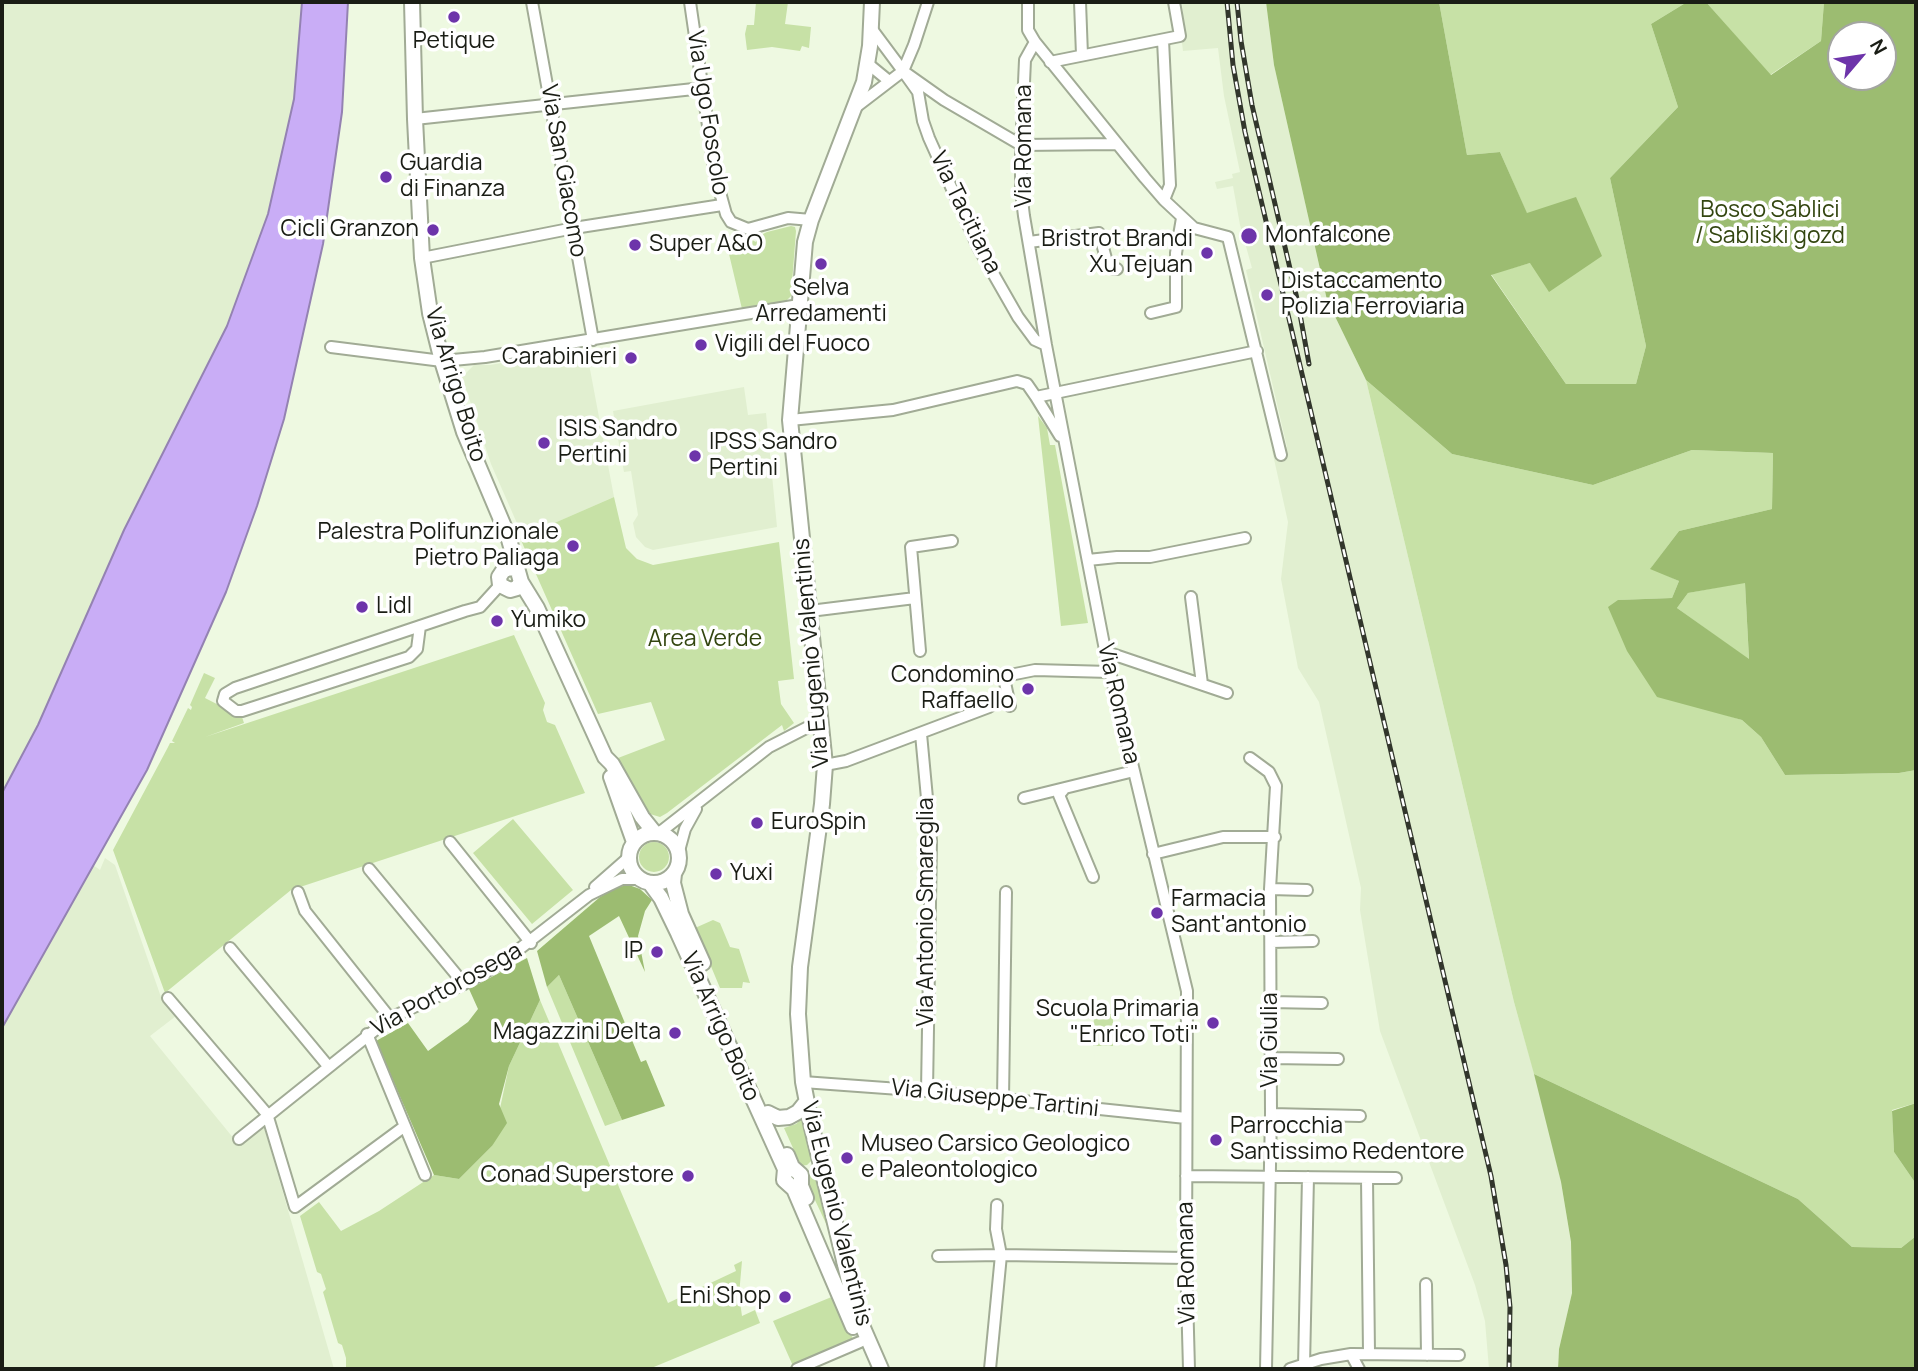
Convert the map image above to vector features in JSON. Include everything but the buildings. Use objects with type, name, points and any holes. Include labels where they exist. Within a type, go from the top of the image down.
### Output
[{"type":"main road","name":"Via Arrigo Boito","points":[[412,2],[422,258],[430,313],[464,432],[508,536],[514,579],[548,632],[606,757],[657,832],[670,837],[678,851],[679,863],[673,883],[681,914],[853,1316]]},
{"type":"main road","name":"Via Eugenio Valentinis","points":[[872,2],[867,63],[856,107],[811,220],[805,243],[790,420],[825,765],[800,967],[798,1014],[803,1082],[853,1316],[860,1342],[872,1369]]},
{"type":"main road","name":"Via Arrigo Boito","points":[[606,757],[607,767],[634,842]]},
{"type":"main road","points":[[628,858],[634,842],[640,836],[657,832]]},
{"type":"main road","name":"Via Arrigo Boito","points":[[628,858],[631,870],[645,881],[665,906],[794,1176]]},
{"type":"main road","points":[[645,881],[660,882],[674,874]]},
{"type":"main road","points":[[768,1113],[778,1118],[789,1117],[798,1112],[806,1102]]},
{"type":"main road","points":[[794,1176],[810,1168],[819,1159]]},
{"type":"main road","name":"Via Eugenio Valentinis","points":[[853,1316],[881,1369]]},
{"type":"street","name":"Via San Giacomo","points":[[532,2],[593,340]]},
{"type":"street","name":"Via Ugo Foscolo","points":[[690,2],[715,174],[722,205],[731,222],[748,229],[788,218],[811,220]]},
{"type":"street","points":[[856,107],[903,71],[928,2]]},
{"type":"street","points":[[1028,2],[1028,30],[1035,42],[1116,144],[1164,200],[1194,228],[1228,237],[1281,455]]},
{"type":"street","points":[[1080,2],[1082,55]]},
{"type":"street","points":[[1050,62],[1180,37],[1174,2]]},
{"type":"street","points":[[871,28],[903,71],[944,100],[1021,145],[1116,144]]},
{"type":"street","points":[[1163,40],[1170,185],[1164,200]]},
{"type":"street","name":"Via Romana","points":[[1035,42],[1025,60],[1021,192],[1045,345],[1068,451],[1106,655],[1187,991],[1186,1258],[1189,1369]]},
{"type":"street","points":[[867,63],[890,57]]},
{"type":"street","points":[[867,63],[889,81]]},
{"type":"street","name":"Via Tacitiana","points":[[903,71],[918,93],[929,138],[978,247],[1018,317],[1035,340],[1045,345]]},
{"type":"street","points":[[415,119],[703,88]]},
{"type":"street","points":[[422,258],[574,228],[722,205]]},
{"type":"street","points":[[1151,313],[1176,307],[1177,253],[1182,218]]},
{"type":"street","points":[[1029,242],[1099,233],[1107,262],[1111,268],[1117,269]]},
{"type":"street","points":[[331,347],[442,361],[485,357],[799,305]]},
{"type":"street","points":[[1037,397],[1256,351]]},
{"type":"street","points":[[790,420],[893,410],[1017,381],[1027,384],[1037,397],[1068,451]]},
{"type":"street","points":[[1088,560],[1150,557],[1245,538]]},
{"type":"street","points":[[920,651],[911,547],[952,541]]},
{"type":"street","points":[[420,626],[417,649],[408,657],[242,711],[236,711],[223,701],[225,694],[235,688],[420,626],[480,607],[514,579]]},
{"type":"street","points":[[1191,597],[1202,684]]},
{"type":"street","points":[[810,611],[915,598]]},
{"type":"street","points":[[1106,655],[1112,654],[1227,693]]},
{"type":"street","points":[[1010,706],[1004,678],[1010,675],[1035,670],[1110,672]]},
{"type":"street","points":[[825,765],[846,761],[989,707]]},
{"type":"street","points":[[657,832],[769,747],[821,723]]},
{"type":"street","name":"Via Antonio Smareglia","points":[[921,734],[931,841],[927,1091]]},
{"type":"street","name":"Via Giulia","points":[[1250,758],[1262,764],[1274,778],[1276,786],[1270,889],[1271,1114],[1266,1369]]},
{"type":"street","points":[[1024,798],[1133,771]]},
{"type":"street","points":[[1065,788],[1059,795],[1093,877]]},
{"type":"street","points":[[678,851],[688,823],[701,801]]},
{"type":"street","points":[[1153,854],[1223,837],[1275,836]]},
{"type":"street","points":[[450,842],[531,943]]},
{"type":"street","name":"Via Portorosega","points":[[589,895],[593,888],[628,858]]},
{"type":"street","points":[[369,869],[464,984]]},
{"type":"street","name":"Via Portorosega","points":[[239,1139],[390,1018],[500,964],[531,943],[589,895],[622,879],[645,881]]},
{"type":"street","points":[[1270,889],[1307,890]]},
{"type":"street","points":[[298,892],[305,911],[390,1018]]},
{"type":"street","points":[[1003,1099],[1006,892]]},
{"type":"street","points":[[1270,942],[1313,941]]},
{"type":"street","points":[[230,948],[328,1066]]},
{"type":"street","points":[[168,998],[267,1114],[295,1207],[405,1126]]},
{"type":"street","points":[[1271,1002],[1322,1003]]},
{"type":"street","points":[[368,1034],[425,1175]]},
{"type":"street","points":[[1271,1058],[1338,1059]]},
{"type":"street","name":"Via Giuseppe Tartini","points":[[803,1082],[927,1091],[1186,1118]]},
{"type":"street","points":[[1271,1114],[1360,1116]]},
{"type":"street","points":[[1186,1176],[1396,1178]]},
{"type":"street","points":[[1304,1366],[1308,1177]]},
{"type":"street","points":[[1367,1178],[1369,1353]]},
{"type":"street","points":[[990,1369],[1002,1255],[996,1229],[997,1205]]},
{"type":"street","points":[[938,1256],[1186,1258]]},
{"type":"street","points":[[1426,1284],[1427,1355]]},
{"type":"street","points":[[797,1369],[860,1342]]},
{"type":"street","points":[[1351,1354],[1359,1369]]},
{"type":"street","points":[[1290,1369],[1321,1359],[1351,1354],[1460,1355]]},
{"type":"shaded area","points":[[2,2],[302,2],[294,99],[268,214],[227,326],[124,530],[38,725],[2,793]]},
{"type":"shaded area","points":[[302,2],[348,2],[342,112],[323,244],[284,419],[226,592],[147,770],[2,1028],[2,793],[38,725],[124,530],[227,326],[268,214],[294,99]]},
{"type":"shaded area","points":[[1182,2],[1266,2],[1274,65],[1327,300],[1366,380],[1514,1002],[1543,1104],[1561,1182],[1571,1242],[1572,1293],[1559,1349],[1558,1369],[1489,1369],[1485,1321],[1475,1285],[1380,1031],[1360,910],[1361,888],[1319,702],[1298,668],[1281,579],[1288,522],[1272,450],[1287,447],[1246,270],[1252,268],[1233,186],[1217,189],[1215,182],[1233,178],[1232,174],[1240,172],[1224,96],[1218,48],[1183,51],[1182,43],[1185,37]]},
{"type":"shaded area","name":"ISIS Sandro Pertini","points":[[586,348],[614,497],[523,537],[491,464],[462,377],[474,365],[490,365]]},
{"type":"shaded area","name":"IPSS Sandro Pertini","points":[[744,387],[748,415],[766,413],[777,527],[653,550],[645,547],[636,537],[633,523],[638,515],[631,471],[624,472],[613,411]]},
{"type":"shaded area","points":[[105,858],[115,865],[162,1000],[176,1016],[150,1036],[239,1145],[264,1127],[334,1369],[2,1369],[2,1026],[93,865],[100,870]]},
{"type":"green space","points":[[756,2],[788,2],[785,24],[811,27],[809,48],[802,46],[800,51],[772,47],[747,50],[745,34],[747,25],[754,25]]},
{"type":"green space","name":"Bosco Sablici / Sabliški gozd","points":[[1266,2],[1439,2],[1467,155],[1500,152],[1527,213],[1576,197],[1602,256],[1549,292],[1530,263],[1491,275],[1566,384],[1636,384],[1646,346],[1610,178],[1678,107],[1651,24],[1687,2],[1706,2],[1771,75],[1821,41],[1824,2],[1916,2],[1916,770],[1899,773],[1785,775],[1761,737],[1742,720],[1657,697],[1627,651],[1608,607],[1618,600],[1672,598],[1679,581],[1650,569],[1679,531],[1772,509],[1773,453],[1692,450],[1593,485],[1452,454],[1366,380],[1327,300],[1274,65]],"holes":[[[1745,583],[1749,659],[1677,608],[1688,593]]]},
{"type":"green space","points":[[1439,2],[1687,2],[1651,24],[1678,107],[1610,178],[1646,346],[1636,384],[1566,384],[1491,274],[1530,263],[1527,214],[1500,152],[1467,155]]},
{"type":"green space","points":[[1706,2],[1824,2],[1821,41],[1770,75]]},
{"type":"green space","points":[[795,227],[796,231],[791,296],[785,302],[742,309],[729,254],[736,255],[746,251],[752,240],[756,242],[759,236],[767,232]]},
{"type":"green space","points":[[1366,380],[1452,454],[1593,485],[1692,450],[1773,453],[1772,509],[1679,531],[1651,568],[1679,581],[1672,598],[1618,600],[1713,711],[1742,720],[1761,737],[1785,775],[1899,773],[1916,770],[1916,1103],[1892,1110],[1894,1152],[1916,1184],[1916,1236],[1901,1248],[1852,1247],[1798,1199],[1534,1074],[1514,1002]]},
{"type":"green space","points":[[1038,416],[1047,428],[1050,445],[1055,445],[1088,623],[1061,626]]},
{"type":"green space","name":"Area Verde","points":[[614,497],[626,548],[637,559],[653,565],[779,542],[794,679],[778,681],[781,704],[794,723],[784,731],[782,725],[660,817],[650,814],[618,758],[665,740],[651,702],[598,714],[520,538]]},
{"type":"green space","points":[[1745,582],[1749,660],[1677,608],[1688,593]]},
{"type":"green space","points":[[514,635],[545,703],[543,710],[547,722],[555,725],[585,793],[291,890],[165,993],[113,850],[170,743],[175,743],[172,741],[188,708],[191,710],[190,705],[204,673],[215,678],[205,698],[242,717],[244,723],[205,737]]},
{"type":"green space","points":[[513,819],[573,890],[532,924],[473,853]]},
{"type":"green space","points":[[654,842],[660,843],[668,851],[668,863],[660,871],[654,872],[648,871],[640,863],[639,857],[640,851],[648,843]]},
{"type":"green space","points":[[629,885],[640,889],[652,900],[645,911],[638,936],[645,972],[619,916],[589,936],[641,1062],[646,1060],[665,1106],[622,1120],[559,975],[547,987],[537,951],[600,897],[617,887]]},
{"type":"green space","points":[[713,920],[720,923],[730,947],[739,949],[750,983],[743,982],[742,988],[720,988],[695,928]]},
{"type":"green space","points":[[527,958],[540,1000],[509,1066],[499,1104],[507,1123],[492,1146],[459,1179],[434,1175],[376,1041],[408,1023],[428,1051],[468,1022],[478,1009],[469,989]]},
{"type":"green space","points":[[559,975],[622,1120],[605,1126],[547,987]]},
{"type":"green space","points":[[540,1000],[668,1303],[736,1271],[734,1265],[742,1261],[739,1295],[742,1316],[755,1310],[760,1323],[649,1369],[346,1369],[346,1358],[342,1345],[338,1343],[323,1292],[326,1289],[321,1274],[317,1272],[300,1216],[319,1202],[341,1231],[379,1211],[434,1175],[459,1179],[492,1146],[509,1066]]},
{"type":"green space","points":[[1094,1014],[1113,1014],[1113,1046],[1093,1046]]},
{"type":"green space","points":[[1534,1074],[1798,1199],[1852,1247],[1901,1248],[1916,1236],[1916,1369],[1558,1369],[1559,1349],[1572,1293],[1571,1242],[1561,1182]]},
{"type":"green space","points":[[1916,1103],[1916,1184],[1894,1152],[1892,1111]]},
{"type":"green space","points":[[802,1118],[813,1159],[807,1165],[801,1166],[784,1128],[796,1124]]},
{"type":"green space","points":[[816,1170],[830,1228],[829,1230],[805,1174]]},
{"type":"green space","points":[[834,1296],[854,1341],[793,1366],[773,1321]]},
{"type":"railway","points":[[1227,2],[1233,65],[1245,132],[1491,1176],[1510,1307],[1509,1369]]},
{"type":"railway","points":[[1237,2],[1252,105],[1298,303],[1309,364]]},
{"type":"place","name":"Petique","points":[[454,17]]},
{"type":"place","name":"Guardia di Finanza","points":[[386,177]]},
{"type":"place","name":"Cicli Granzon","points":[[433,230]]},
{"type":"place","name":"Monfalcone","points":[[1249,236]]},
{"type":"place","name":"Super A&O","points":[[635,245]]},
{"type":"place","name":"Bristrot Brandi Xu Tejuan","points":[[1207,253]]},
{"type":"place","name":"Selva Arredamenti","points":[[821,264]]},
{"type":"place","name":"Distaccamento Polizia Ferroviaria","points":[[1267,295]]},
{"type":"place","name":"Vigili del Fuoco","points":[[701,345]]},
{"type":"place","name":"Carabinieri","points":[[631,358]]},
{"type":"place","name":"ISIS Sandro Pertini","points":[[544,443]]},
{"type":"place","name":"IPSS Sandro Pertini","points":[[695,456]]},
{"type":"place","name":"Palestra Polifunzionale Pietro Paliaga","points":[[573,546]]},
{"type":"place","name":"Lidl","points":[[362,607]]},
{"type":"place","name":"Yumiko","points":[[497,621]]},
{"type":"place","name":"Condomino Raffaello","points":[[1028,689]]},
{"type":"place","name":"EuroSpin","points":[[757,823]]},
{"type":"place","name":"Yuxi","points":[[716,874]]},
{"type":"place","name":"Farmacia Sant'antonio","points":[[1157,913]]},
{"type":"place","name":"IP","points":[[657,952]]},
{"type":"place","name":"Scuola Primaria \"Enrico Toti\"","points":[[1213,1023]]},
{"type":"place","name":"Magazzini Delta","points":[[675,1033]]},
{"type":"place","name":"Parrocchia Santissimo Redentore","points":[[1216,1140]]},
{"type":"place","name":"Museo Carsico Geologico e Paleontologico","points":[[847,1158]]},
{"type":"place","name":"Conad Superstore","points":[[688,1176]]},
{"type":"place","name":"Eni Shop","points":[[785,1297]]}]
